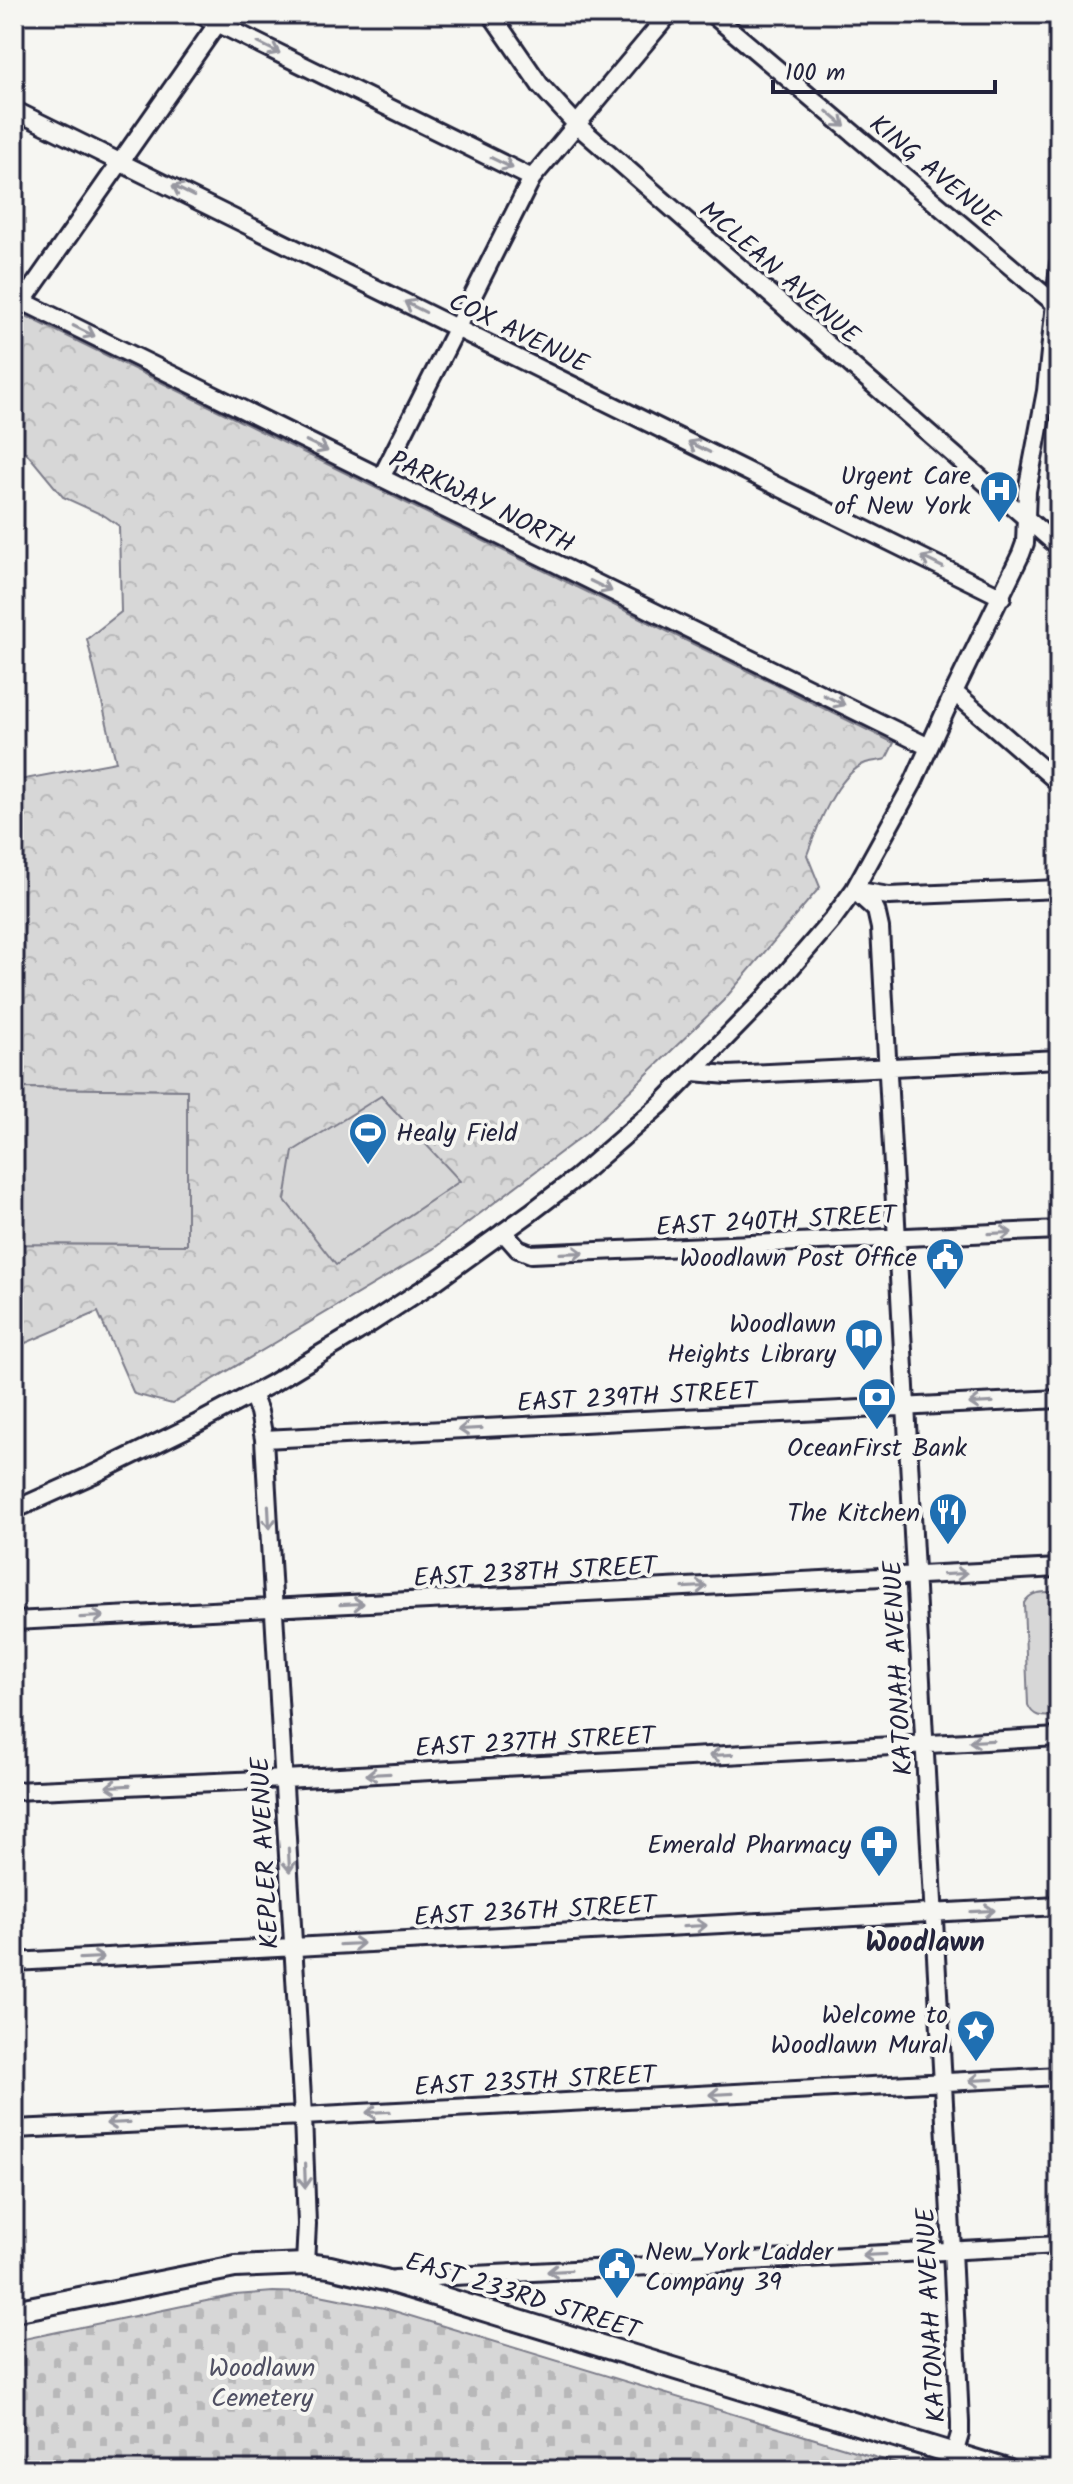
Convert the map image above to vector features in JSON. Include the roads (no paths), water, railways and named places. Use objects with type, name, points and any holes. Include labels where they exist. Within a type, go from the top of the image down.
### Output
[{"type":"main road","name":"EAST 233RD STREET","points":[[14,2311],[235,2267],[305,2264],[330,2267],[385,2280],[1007,2470]]},
{"type":"street","points":[[199,14],[221,19],[532,178]]},
{"type":"street","name":"MCLEAN AVENUE","points":[[491,14],[540,85],[577,125],[1059,547]]},
{"type":"street","points":[[381,478],[532,178],[669,14]]},
{"type":"street","name":"KING AVENUE","points":[[712,14],[1054,303]]},
{"type":"street","points":[[1049,14],[1059,18]]},
{"type":"street","points":[[18,299],[221,19]]},
{"type":"street","name":"COX AVENUE","points":[[14,110],[1002,597]]},
{"type":"street","points":[[14,1510],[145,1450],[252,1394],[357,1332],[503,1232],[576,1178],[694,1072],[832,920],[854,890],[913,783],[1025,543],[1027,491],[1046,391],[1059,264]]},
{"type":"street","name":"PARKWAY NORTH","points":[[18,299],[929,747]]},
{"type":"street","points":[[954,692],[1059,783]]},
{"type":"street","points":[[854,890],[889,896],[1059,889]]},
{"type":"street","name":"KATONAH AVENUE","points":[[854,890],[873,906],[879,916],[952,2250],[960,2422],[954,2454]]},
{"type":"street","points":[[694,1072],[722,1076],[1059,1059]]},
{"type":"street","name":"EAST 240TH STREET","points":[[503,1232],[518,1249],[531,1254],[1059,1230]]},
{"type":"street","points":[[252,1394],[264,1439]]},
{"type":"street","name":"EAST 239TH STREET","points":[[264,1439],[1059,1399]]},
{"type":"street","name":"KEPLER AVENUE","points":[[264,1439],[303,2116],[307,2224],[305,2264]]},
{"type":"street","name":"EAST 238TH STREET","points":[[14,1621],[1059,1568]]},
{"type":"street","name":"EAST 237TH STREET","points":[[14,1791],[1059,1737]]},
{"type":"street","name":"EAST 236TH STREET","points":[[14,1962],[1059,1906]]},
{"type":"street","name":"EAST 235TH STREET","points":[[14,2129],[1059,2076]]},
{"type":"street","points":[[385,2280],[1059,2245]]},
{"type":"place","name":"Urgent Care of New York","points":[[999,524]]},
{"type":"place","name":"Healy Field","points":[[368,1166]]},
{"type":"place","name":"Woodlawn Post Office","points":[[945,1291]]},
{"type":"place","name":"Woodlawn Heights Library","points":[[864,1372]]},
{"type":"place","name":"OceanFirst Bank","points":[[877,1431]]},
{"type":"place","name":"The Kitchen","points":[[948,1546]]},
{"type":"place","name":"Emerald Pharmacy","points":[[879,1878]]},
{"type":"place","name":"Welcome to Woodlawn Mural","points":[[976,2063]]},
{"type":"place","name":"New York Ladder Company 39","points":[[617,2300]]},
{"type":"district","name":"Woodlawn","points":[[925,1941]]},
{"type":"park label","name":"Woodlawn Cemetery","points":[[262,2382]]}]
